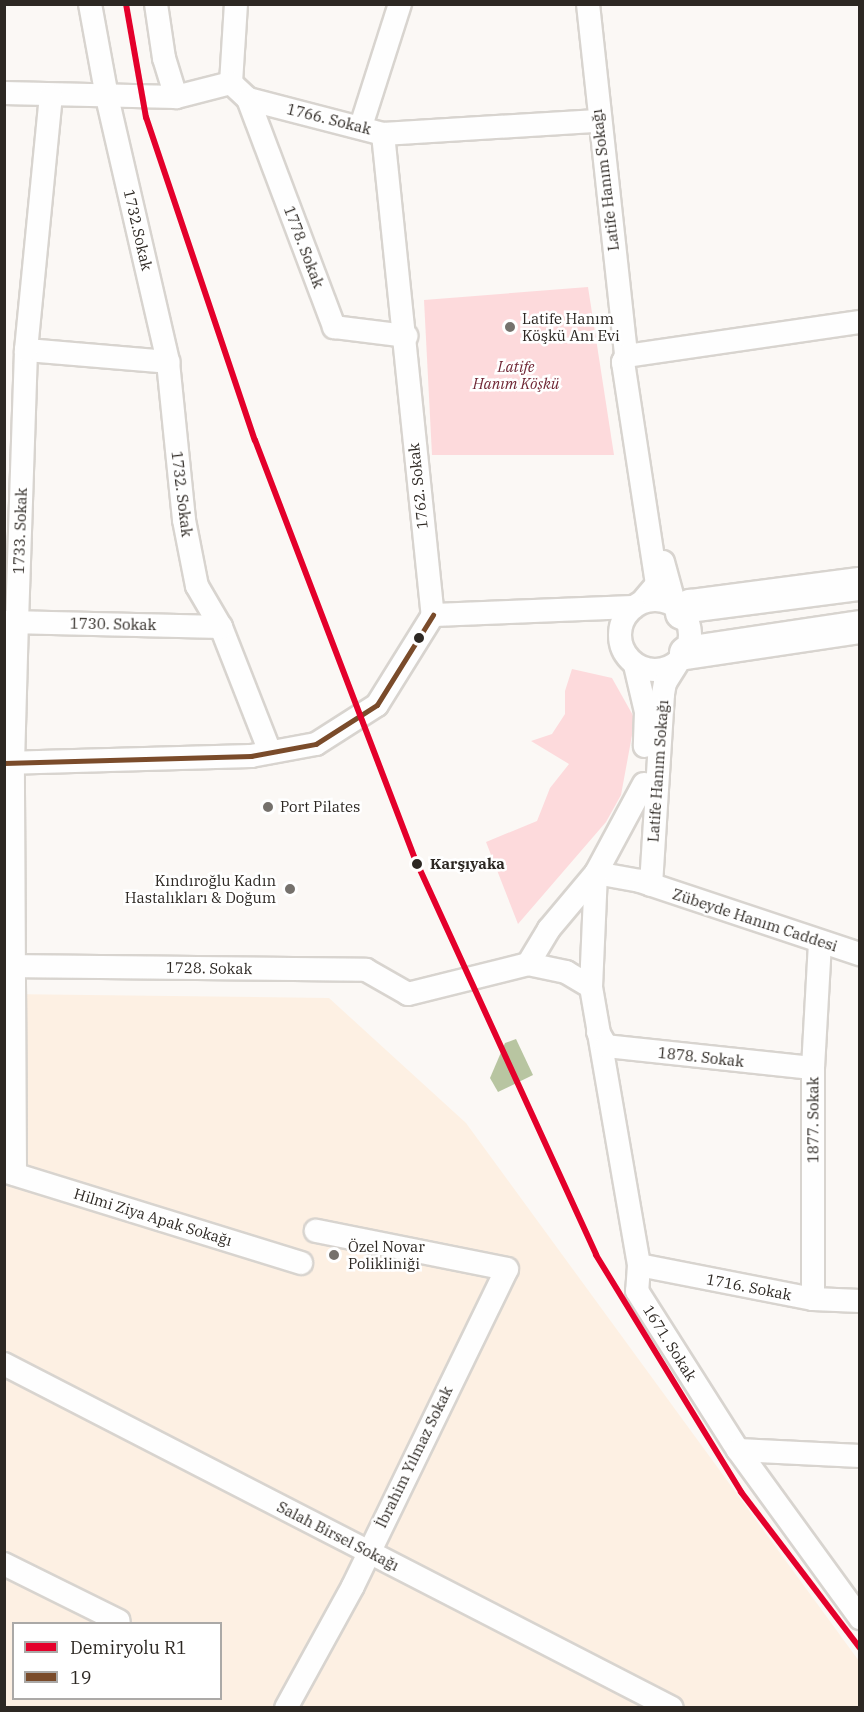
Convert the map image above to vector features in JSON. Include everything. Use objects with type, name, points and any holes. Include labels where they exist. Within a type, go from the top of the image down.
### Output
[{"type":"main road","points":[[678,610],[690,606],[860,584]]},
{"type":"main road","points":[[683,657],[860,627]]},
{"type":"street","points":[[90,4],[107,97]]},
{"type":"street","points":[[156,4],[164,58],[176,96]]},
{"type":"street","points":[[4,93],[107,97],[176,96],[231,83],[236,4]]},
{"type":"street","points":[[361,126],[400,4]]},
{"type":"street","name":"Latife Hanım Sokağı","points":[[588,4],[598,121],[626,356],[623,362],[657,584],[638,604]]},
{"type":"street","name":"1766. Sokak","points":[[231,83],[248,99],[361,126],[383,134],[598,121]]},
{"type":"street","name":"1733. Sokak","points":[[10,1173],[11,622],[26,350],[51,96]]},
{"type":"street","name":"1732.Sokak","points":[[107,97],[168,362]]},
{"type":"street","name":"1778. Sokak","points":[[248,99],[334,327],[406,336]]},
{"type":"street","name":"1762. Sokak","points":[[383,134],[406,336],[413,447],[433,615]]},
{"type":"street","points":[[626,356],[860,322]]},
{"type":"street","points":[[26,350],[168,362]]},
{"type":"street","name":"Latife Hanım Sokağı","points":[[626,356],[634,364],[663,562],[678,610]]},
{"type":"street","name":"1732. Sokak","points":[[168,362],[184,520],[197,586],[221,627],[270,752]]},
{"type":"street","points":[[9,763],[251,756],[316,744],[376,705],[433,615],[638,604],[653,600],[678,610],[690,633],[683,657],[657,671],[635,665]]},
{"type":"street","points":[[638,604],[625,616],[620,637],[621,648],[635,665],[646,712],[645,883]]},
{"type":"street","name":"1730. Sokak","points":[[11,622],[221,627]]},
{"type":"street","name":"Latife Hanım Sokağı","points":[[645,883],[664,683],[683,657]]},
{"type":"street","points":[[591,987],[566,972],[528,964],[549,929],[596,873],[644,784]]},
{"type":"street","name":"Zübeyde Hanım Caddesi","points":[[596,873],[645,883],[860,954]]},
{"type":"street","name":"1671. Sokak","points":[[596,873],[591,987],[639,1265],[637,1291],[738,1450],[860,1618]]},
{"type":"street","name":"1877. Sokak","points":[[813,1299],[813,1068],[820,942]]},
{"type":"street","name":"1728. Sokak","points":[[10,966],[366,970],[408,994],[528,964]]},
{"type":"street","name":"1878. Sokak","points":[[598,1032],[606,1046],[813,1068]]},
{"type":"street","name":"Hilmi Ziya Apak Sokağı","points":[[10,1173],[302,1263]]},
{"type":"street","name":"İbrahim Yılmaz Sokak","points":[[286,1707],[353,1586],[507,1269],[316,1232]]},
{"type":"street","name":"1716. Sokak","points":[[639,1265],[813,1299],[860,1301]]},
{"type":"street","name":"Salah Birsel Sokağı","points":[[4,1364],[672,1707]]},
{"type":"street","points":[[738,1450],[860,1456]]},
{"type":"street","points":[[4,1564],[119,1621]]},
{"type":"shaded area","points":[[5,994],[329,998],[466,1123],[859,1661],[859,1707],[5,1708]]},
{"type":"shaded area","points":[[516,1039],[533,1075],[498,1092],[490,1078],[505,1043]]},
{"type":"green space","name":"Latife Hanım Köşkü","points":[[588,287],[614,455],[432,455],[424,300]]},
{"type":"green space","points":[[572,669],[612,678],[635,719],[621,795],[606,822],[518,924],[486,842],[537,821],[550,788],[569,764],[531,741],[552,734],[565,714],[565,691]]},
{"type":"rail line","name":"R1","points":[[126,4],[146,117],[255,440],[416,861],[596,1255],[741,1492],[860,1648]]},
{"type":"transit line","name":"19","points":[[4,763],[251,756],[316,744],[377,705],[433,615]]},
{"type":"place","name":"Latife Hanım Köşkü Anı Evi","points":[[510,327]]},
{"type":"place","name":"Port Pilates","points":[[268,807]]},
{"type":"place","name":"Karşıyaka","points":[[417,864]]},
{"type":"place","name":"Kındıroğlu Kadın Hastalıkları & Doğum","points":[[290,889]]},
{"type":"place","name":"Özel Novar Polikliniği","points":[[334,1255]]}]
